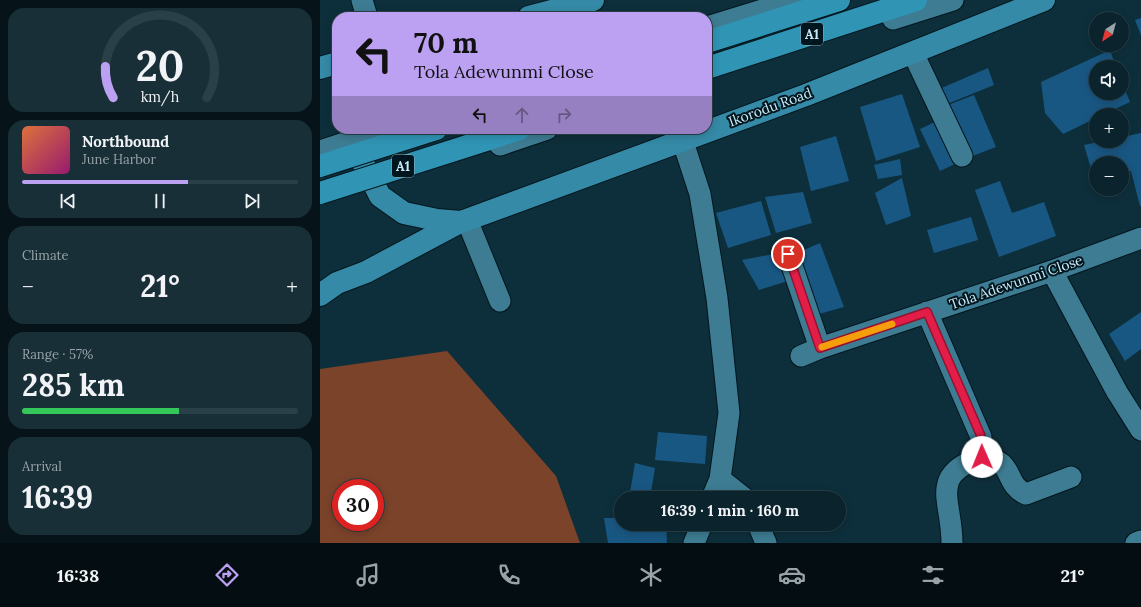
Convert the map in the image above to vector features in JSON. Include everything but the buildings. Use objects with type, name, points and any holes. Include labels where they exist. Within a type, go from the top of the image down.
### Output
[{"type":"highway","name":"A1","points":[[712,40],[839,0]]},
{"type":"highway","name":"A1","points":[[712,66],[916,0]]},
{"type":"highway","name":"A1","points":[[320,166],[420,134]]},
{"type":"highway","name":"A1","points":[[320,193],[488,144],[509,134]]},
{"type":"main road","points":[[548,12],[593,0]]},
{"type":"main road","name":"Ikorodu Road","points":[[712,128],[806,95],[1044,0]]},
{"type":"main road","points":[[320,68],[332,64]]},
{"type":"main road","name":"Ikorodu Road","points":[[361,134],[363,163],[380,196],[404,213],[437,220],[464,221],[696,134]]},
{"type":"main road","points":[[320,295],[337,283],[366,272],[464,221]]},
{"type":"street","points":[[362,0],[365,12]]},
{"type":"street","points":[[712,25],[795,0]]},
{"type":"street","points":[[712,75],[953,0]]},
{"type":"street","points":[[913,53],[962,156]]},
{"type":"street","points":[[320,150],[359,134]]},
{"type":"street","points":[[320,204],[488,144],[527,134]]},
{"type":"street","points":[[682,139],[700,194],[717,298],[728,413],[720,479],[715,491]]},
{"type":"street","points":[[464,221],[500,301]]},
{"type":"street","name":"Tola Adewunmi Close","points":[[801,356],[820,348],[1052,271],[1141,238]]},
{"type":"street","points":[[788,254],[820,348]]},
{"type":"street","points":[[1052,271],[1117,392],[1141,430]]},
{"type":"street","points":[[927,312],[981,436],[982,457]]},
{"type":"street","points":[[952,543],[947,487],[949,477],[962,465],[982,457],[992,458],[1002,463],[1008,470],[1015,487],[1026,494],[1071,477]]},
{"type":"street","points":[[720,479],[735,491]]},
{"type":"street","points":[[694,543],[699,531]]},
{"type":"street","points":[[761,531],[766,543]]},
{"type":"street","points":[[1136,543],[1141,541]]},
{"type":"shaded area","points":[[447,351],[556,476],[580,543],[320,543],[320,369]]},
{"type":"slow traffic","points":[[822,347],[892,324]]},
{"type":"route","points":[[788,254],[820,348],[927,312],[981,436],[982,457]]}]
